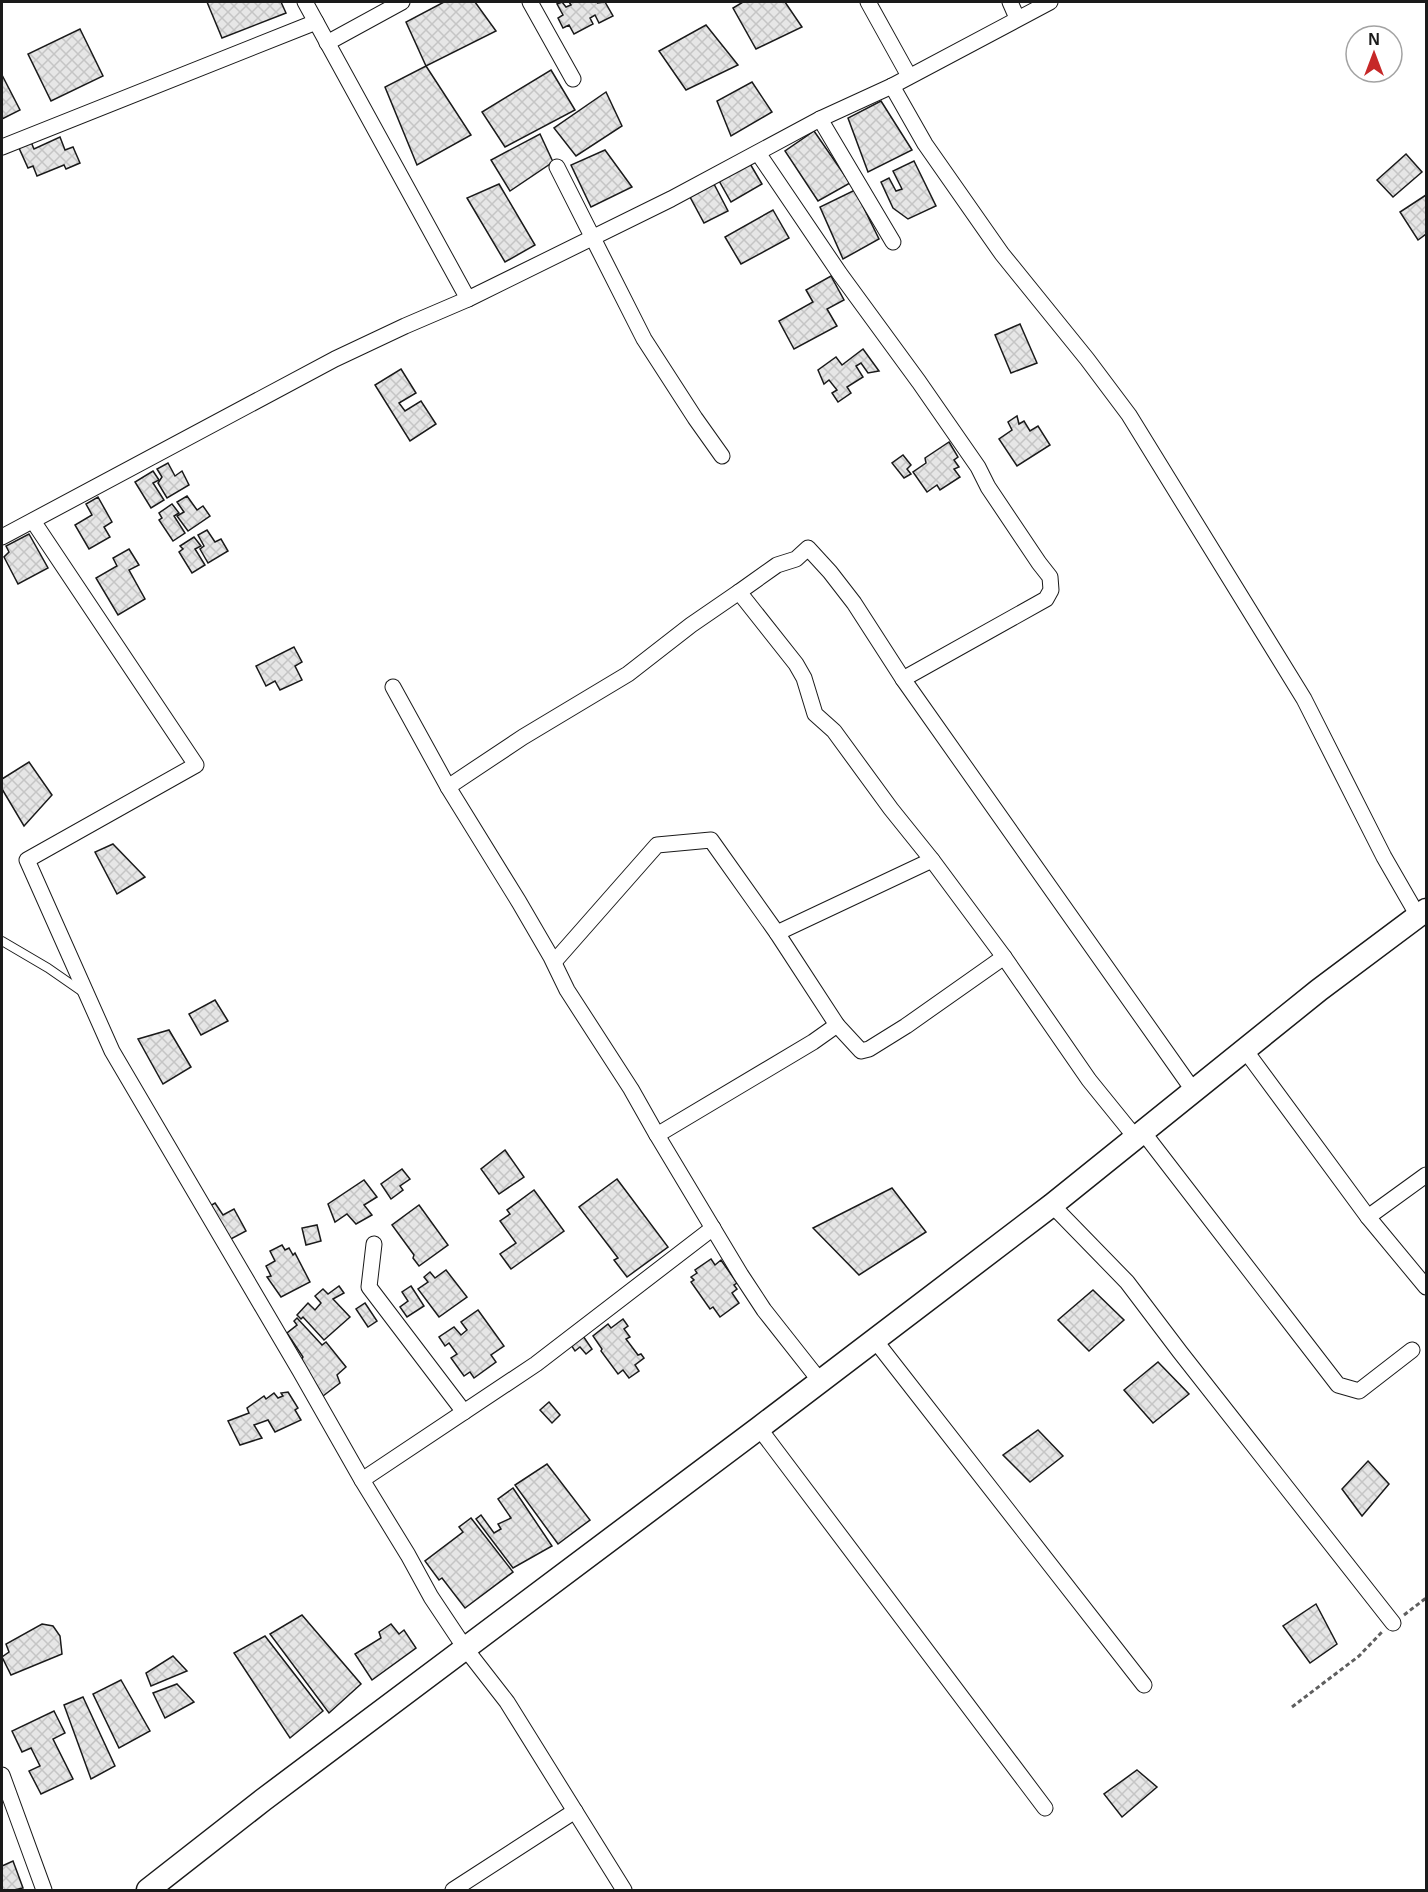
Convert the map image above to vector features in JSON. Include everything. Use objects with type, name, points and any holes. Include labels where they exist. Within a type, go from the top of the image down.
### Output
[{"type":"main road","points":[[148,1890],[263,1800],[1052,1205],[1319,990],[1422,913]]},
{"type":"street","points":[[305,2],[468,299]]},
{"type":"street","points":[[327,43],[402,2]]},
{"type":"street","points":[[530,2],[573,79]]},
{"type":"street","points":[[868,2],[909,76]]},
{"type":"street","points":[[1010,2],[1017,18]]},
{"type":"street","points":[[2,537],[334,359],[468,299],[671,199],[820,119],[892,86],[1050,2]]},
{"type":"street","points":[[2,147],[316,22]]},
{"type":"street","points":[[892,86],[925,144],[1002,254],[1088,359],[1129,415],[1304,699],[1384,857],[1422,913]]},
{"type":"street","points":[[820,119],[893,242]]},
{"type":"street","points":[[758,153],[840,274],[978,467],[988,487],[1050,577],[1052,590],[1046,599],[903,679]]},
{"type":"street","points":[[557,167],[644,339],[722,456]]},
{"type":"street","points":[[33,521],[196,765],[27,860],[112,1051],[431,1597],[465,1648],[507,1701],[624,1890]]},
{"type":"street","points":[[448,787],[523,737],[628,674],[691,625],[777,565],[796,559],[808,548],[854,603],[903,679],[1193,1090]]},
{"type":"street","points":[[740,592],[796,664],[804,678],[815,714],[834,731],[932,860],[1004,957],[1089,1080],[1139,1135],[1338,1385],[1359,1391],[1412,1350]]},
{"type":"street","points":[[393,687],[448,787],[554,962],[567,990],[631,1089],[712,1228],[764,1310],[820,1381]]},
{"type":"street","points":[[554,962],[657,845],[711,840],[777,933],[837,1025],[861,1051],[865,1051],[906,1026],[1004,957]]},
{"type":"street","points":[[777,933],[932,860]]},
{"type":"street","points":[[657,1135],[813,1042],[837,1025]]},
{"type":"street","points":[[1245,1050],[1368,1217],[1426,1287]]},
{"type":"street","points":[[1368,1217],[1426,1175]]},
{"type":"street","points":[[1052,1205],[1127,1282],[1393,1623]]},
{"type":"street","points":[[362,1480],[536,1364],[712,1228]]},
{"type":"street","points":[[374,1244],[369,1287],[464,1412]]},
{"type":"street","points":[[874,1339],[1144,1685]]},
{"type":"street","points":[[759,1428],[1045,1808]]},
{"type":"street","points":[[2,1775],[44,1890]]},
{"type":"street","points":[[453,1890],[575,1811]]},
{"type":"lane","points":[[2,941],[48,968],[87,996]]},
{"type":"path","points":[[1292,1707],[1359,1656],[1379,1634],[1426,1598]]},
{"type":"building","points":[[207,2],[281,2],[286,13],[222,38]]},
{"type":"building","points":[[444,2],[475,2],[496,31],[426,66],[406,22]]},
{"type":"building","points":[[562,2],[566,7],[571,5],[569,2],[605,2],[613,16],[599,23],[595,15],[590,18],[593,24],[574,34],[569,25],[563,28],[558,18],[563,15],[557,4]]},
{"type":"building","points":[[743,2],[785,2],[802,27],[756,49],[733,8]]},
{"type":"building","points":[[706,25],[738,65],[686,90],[659,51]]},
{"type":"building","points":[[80,29],[103,76],[51,101],[28,54]]},
{"type":"building","points":[[426,66],[471,135],[417,165],[385,87]]},
{"type":"building","points":[[551,70],[575,110],[505,147],[482,112]]},
{"type":"building","points":[[2,75],[20,110],[2,119]]},
{"type":"building","points":[[752,82],[772,112],[731,136],[717,101]]},
{"type":"building","points":[[606,92],[622,126],[576,156],[554,128]]},
{"type":"building","points":[[881,101],[912,150],[868,172],[848,118]]},
{"type":"building","points":[[814,131],[850,183],[818,201],[785,151]]},
{"type":"building","points":[[540,134],[553,162],[510,191],[491,160]]},
{"type":"building","points":[[60,137],[65,150],[73,147],[80,163],[66,169],[64,165],[37,176],[33,166],[28,168],[19,148],[31,142],[34,149]]},
{"type":"building","points":[[605,150],[632,187],[591,207],[571,165]]},
{"type":"building","points":[[1406,154],[1422,172],[1393,197],[1377,180]]},
{"type":"building","points":[[914,161],[936,206],[908,219],[893,208],[881,182],[889,178],[896,191],[902,189],[893,171]]},
{"type":"building","points":[[749,162],[762,184],[731,202],[718,179]]},
{"type":"building","points":[[499,184],[535,245],[505,262],[467,198]]},
{"type":"building","points":[[714,184],[728,211],[704,223],[690,197]]},
{"type":"building","points":[[855,190],[879,239],[843,259],[820,207]]},
{"type":"building","points":[[1426,195],[1426,234],[1418,240],[1400,212]]},
{"type":"building","points":[[773,210],[789,238],[741,264],[725,237]]},
{"type":"building","points":[[831,276],[844,300],[827,309],[837,326],[794,349],[779,321],[813,302],[806,290]]},
{"type":"building","points":[[1020,324],[1037,363],[1011,373],[995,335]]},
{"type":"building","points":[[863,349],[879,371],[868,373],[861,363],[856,366],[863,377],[847,387],[851,393],[838,402],[832,393],[837,390],[829,380],[824,384],[818,370],[836,357],[842,365]]},
{"type":"building","points":[[401,369],[416,393],[399,403],[405,411],[421,401],[436,424],[410,441],[375,385]]},
{"type":"building","points":[[1017,416],[1019,424],[1024,421],[1030,431],[1038,426],[1050,445],[1017,466],[999,439],[1012,430],[1008,422]]},
{"type":"building","points":[[949,442],[958,457],[954,460],[959,467],[954,469],[960,477],[940,490],[937,485],[927,492],[913,472],[926,463],[925,458]]},
{"type":"building","points":[[903,455],[911,465],[907,469],[911,474],[904,478],[892,463]]},
{"type":"building","points":[[168,463],[175,476],[182,471],[189,485],[167,498],[158,483],[162,477],[157,469]]},
{"type":"building","points":[[153,471],[159,480],[153,483],[164,500],[151,508],[135,482]]},
{"type":"building","points":[[187,496],[197,510],[203,506],[210,516],[188,531],[177,516],[184,512],[177,502]]},
{"type":"building","points":[[98,497],[112,522],[104,527],[110,537],[89,549],[75,525],[92,515],[86,504]]},
{"type":"building","points":[[172,504],[179,513],[174,516],[185,533],[173,541],[159,520],[162,518],[159,513]]},
{"type":"building","points":[[207,530],[215,542],[221,539],[228,551],[208,563],[200,549],[204,546],[198,535]]},
{"type":"building","points":[[29,534],[48,568],[18,584],[4,557],[9,552],[6,546]]},
{"type":"building","points":[[194,537],[201,546],[195,549],[205,565],[192,573],[179,552],[183,549],[180,546]]},
{"type":"building","points":[[129,549],[139,565],[129,570],[145,599],[118,615],[96,578],[117,566],[113,558]]},
{"type":"building","points":[[294,647],[302,662],[295,666],[302,680],[280,690],[275,681],[266,686],[256,666]]},
{"type":"building","points":[[29,762],[52,795],[24,826],[2,789],[2,779]]},
{"type":"building","points":[[113,844],[145,877],[117,894],[95,852]]},
{"type":"building","points":[[215,1000],[228,1021],[201,1035],[189,1014]]},
{"type":"building","points":[[169,1030],[191,1067],[163,1084],[138,1039]]},
{"type":"building","points":[[505,1150],[524,1177],[499,1194],[481,1169]]},
{"type":"building","points":[[402,1169],[410,1179],[400,1186],[403,1190],[391,1199],[381,1184]]},
{"type":"building","points":[[617,1179],[668,1247],[627,1277],[614,1260],[618,1258],[579,1207]]},
{"type":"building","points":[[364,1180],[377,1197],[364,1205],[372,1215],[356,1224],[347,1214],[335,1222],[328,1204]]},
{"type":"building","points":[[892,1188],[926,1232],[859,1275],[813,1228]]},
{"type":"building","points":[[534,1190],[564,1231],[511,1269],[500,1254],[516,1243],[500,1221],[510,1214],[507,1210]]},
{"type":"building","points":[[215,1203],[223,1215],[234,1209],[246,1231],[229,1240],[210,1206]]},
{"type":"building","points":[[419,1205],[448,1245],[419,1266],[413,1258],[414,1255],[392,1225]]},
{"type":"building","points":[[317,1225],[321,1241],[306,1245],[302,1228]]},
{"type":"building","points":[[282,1245],[285,1250],[289,1248],[293,1255],[295,1253],[310,1282],[281,1297],[267,1277],[271,1276],[266,1266],[275,1261],[270,1251]]},
{"type":"building","points":[[711,1259],[715,1265],[721,1260],[737,1283],[734,1285],[737,1289],[732,1293],[739,1303],[720,1317],[713,1307],[710,1309],[691,1282],[694,1280],[691,1277],[697,1273],[695,1270]]},
{"type":"building","points":[[446,1270],[467,1297],[439,1317],[418,1289],[428,1282],[424,1277],[430,1272],[435,1278]]},
{"type":"building","points":[[339,1286],[344,1293],[333,1299],[350,1317],[324,1340],[303,1317],[301,1319],[297,1315],[308,1303],[315,1310],[321,1303],[315,1296],[323,1289],[328,1294]]},
{"type":"building","points":[[411,1286],[424,1306],[407,1317],[400,1307],[408,1301],[402,1292]]},
{"type":"building","points":[[1093,1290],[1124,1320],[1089,1351],[1058,1320]]},
{"type":"building","points":[[365,1303],[377,1321],[368,1327],[356,1309]]},
{"type":"building","points":[[478,1310],[504,1346],[491,1355],[496,1362],[474,1378],[470,1372],[464,1376],[451,1358],[457,1354],[449,1343],[445,1346],[439,1337],[454,1327],[461,1335],[467,1330],[461,1322]]},
{"type":"building","points":[[297,1318],[322,1345],[326,1342],[346,1367],[337,1375],[340,1383],[323,1396],[301,1360],[303,1357],[287,1333],[297,1325],[294,1321]]},
{"type":"building","points":[[623,1319],[628,1326],[624,1329],[630,1337],[626,1339],[638,1355],[641,1354],[644,1358],[635,1365],[639,1371],[629,1378],[623,1370],[618,1374],[593,1336],[608,1324],[611,1328]]},
{"type":"building","points":[[583,1336],[592,1349],[586,1354],[580,1347],[575,1351],[571,1345]]},
{"type":"building","points":[[1158,1362],[1189,1394],[1153,1423],[1124,1390]]},
{"type":"building","points":[[288,1392],[298,1408],[295,1410],[301,1420],[275,1432],[268,1420],[254,1425],[262,1438],[240,1445],[228,1421],[249,1413],[247,1408],[264,1396],[266,1399],[274,1393],[278,1398],[283,1396],[281,1393]]},
{"type":"building","points":[[549,1402],[560,1415],[552,1423],[540,1410]]},
{"type":"building","points":[[1038,1430],[1063,1456],[1030,1482],[1003,1455]]},
{"type":"building","points":[[1368,1461],[1389,1484],[1362,1516],[1342,1489]]},
{"type":"building","points":[[547,1464],[590,1520],[558,1544],[515,1485]]},
{"type":"building","points":[[513,1488],[552,1546],[513,1568],[476,1519],[481,1515],[494,1533],[501,1529],[498,1524],[511,1518],[498,1499]]},
{"type":"building","points":[[471,1518],[513,1572],[465,1608],[442,1578],[439,1580],[425,1561],[463,1532],[459,1527]]},
{"type":"building","points":[[1316,1604],[1337,1644],[1310,1663],[1283,1626]]},
{"type":"building","points":[[302,1615],[361,1684],[329,1713],[270,1634]]},
{"type":"building","points":[[42,1624],[53,1626],[60,1636],[62,1654],[11,1675],[2,1657],[9,1652],[6,1644]]},
{"type":"building","points":[[391,1624],[399,1634],[404,1630],[416,1648],[372,1680],[355,1654],[381,1638],[379,1632]]},
{"type":"building","points":[[265,1636],[323,1711],[290,1738],[234,1653]]},
{"type":"building","points":[[173,1656],[187,1671],[151,1686],[146,1673]]},
{"type":"building","points":[[121,1680],[150,1731],[119,1748],[93,1694]]},
{"type":"building","points":[[177,1684],[194,1702],[165,1718],[153,1693]]},
{"type":"building","points":[[83,1697],[115,1766],[91,1779],[64,1705]]},
{"type":"building","points":[[54,1711],[65,1733],[53,1739],[73,1779],[41,1794],[29,1771],[40,1766],[31,1748],[22,1752],[12,1731]]},
{"type":"building","points":[[1137,1770],[1157,1787],[1122,1817],[1104,1794]]},
{"type":"building","points":[[13,1861],[23,1888],[2,1890],[2,1866]]}]
